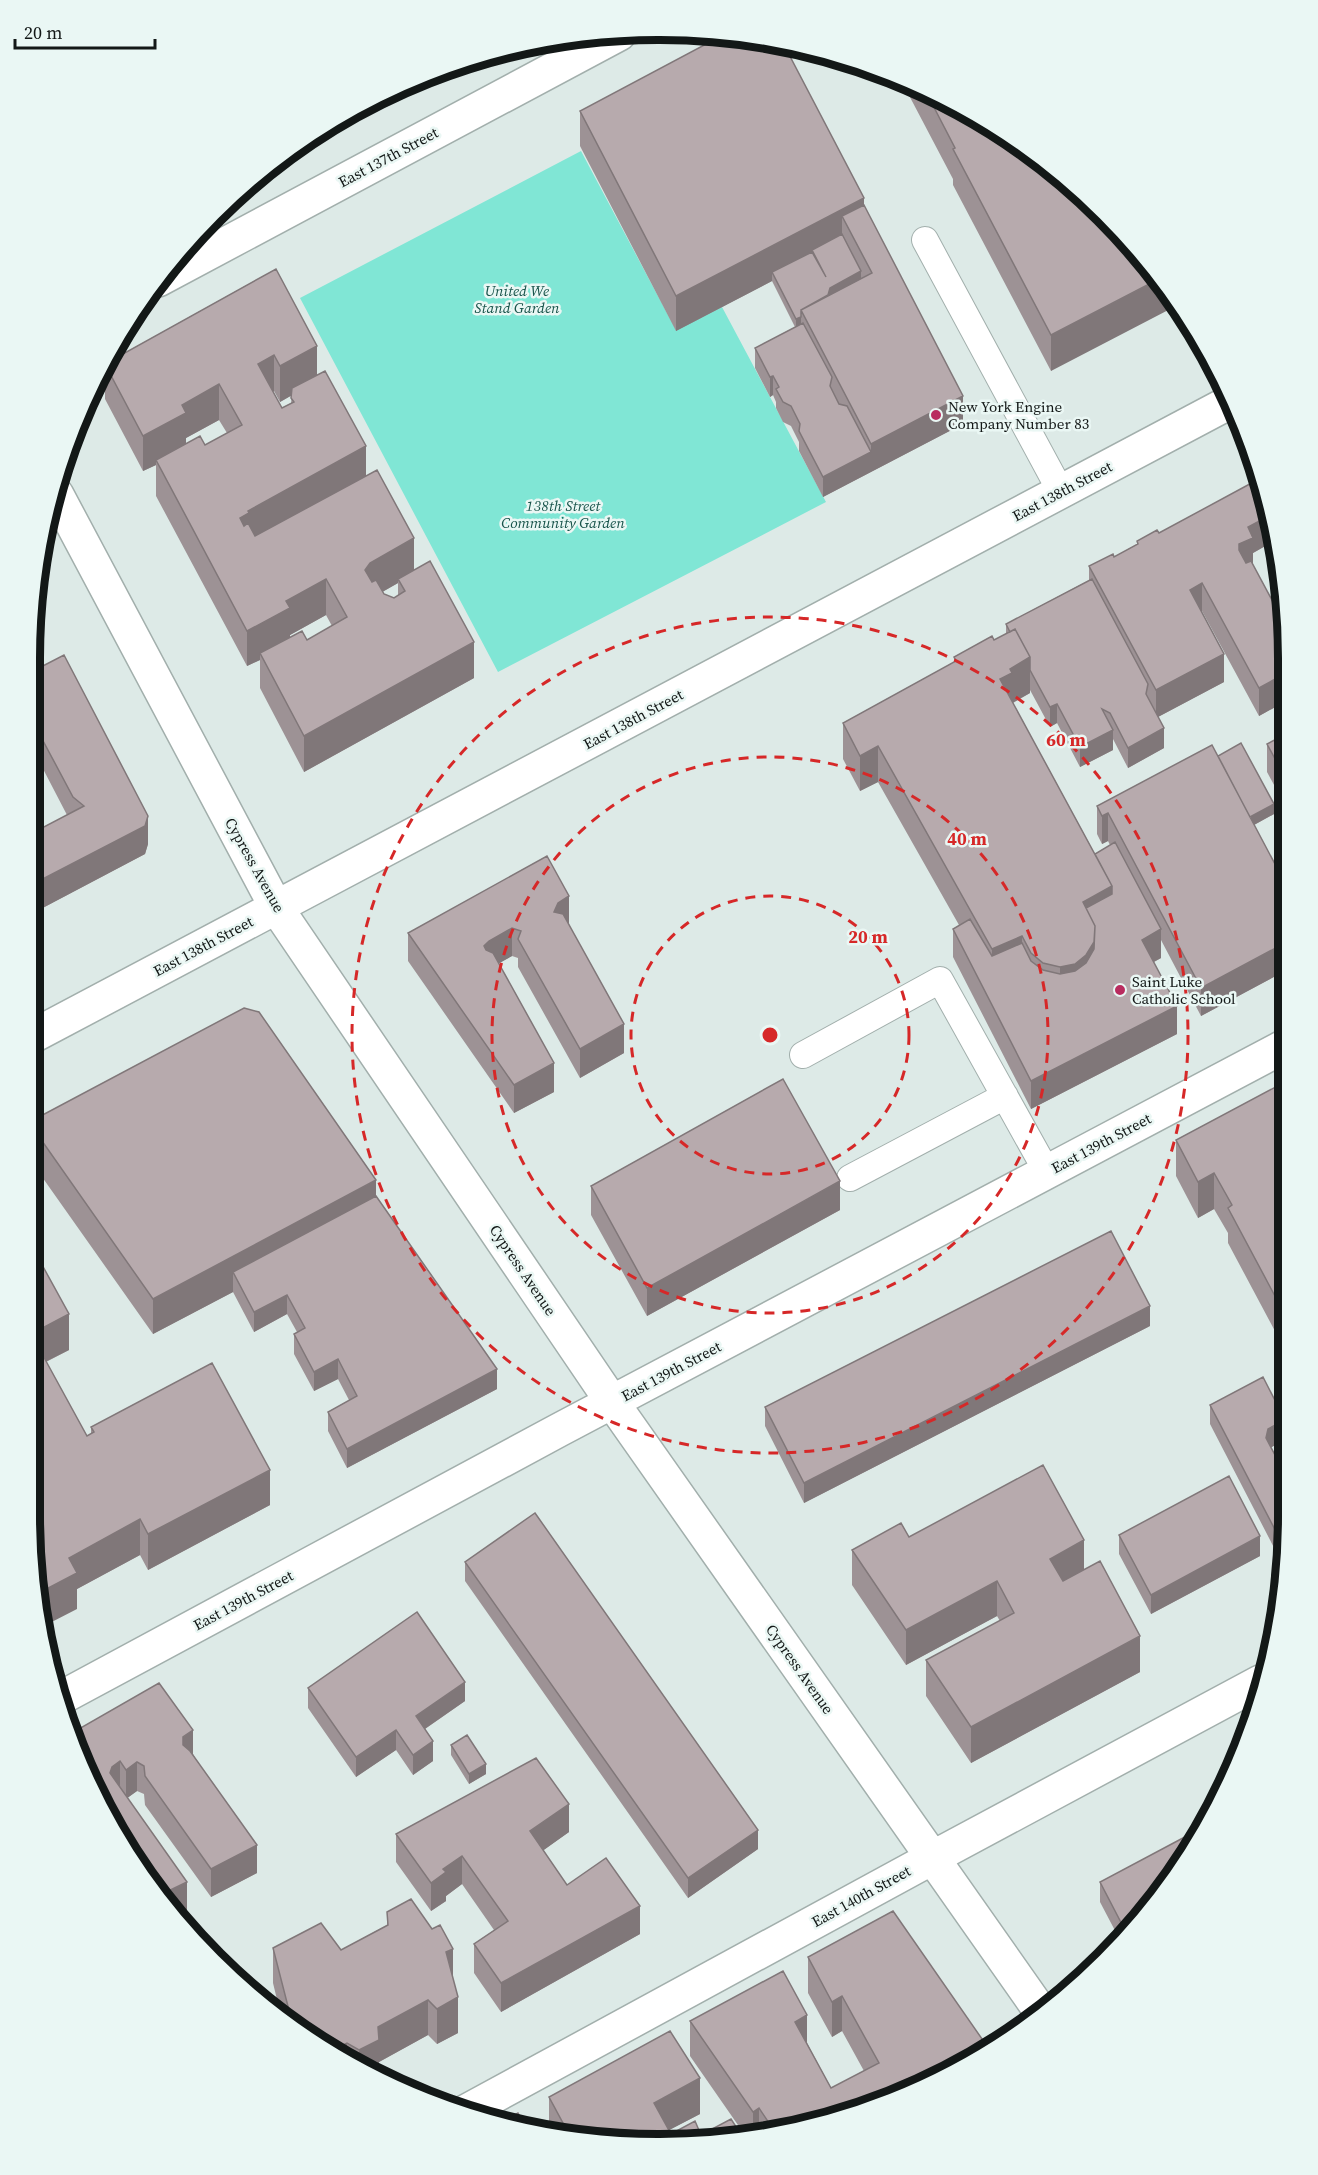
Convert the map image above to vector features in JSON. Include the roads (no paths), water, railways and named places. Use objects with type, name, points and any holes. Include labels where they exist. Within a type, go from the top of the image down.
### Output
[{"type":"street","name":"East 137th Street","points":[[179,269],[601,44]]},
{"type":"street","name":"East 138th Street","points":[[40,1032],[1223,406]]},
{"type":"street","name":"Cypress Avenue","points":[[61,503],[276,907],[612,1402],[1037,2006]]},
{"type":"street","name":"East 139th Street","points":[[67,1695],[612,1402],[1278,1050]]},
{"type":"street","name":"East 140th Street","points":[[475,2106],[1253,1686]]},
{"type":"lane","points":[[925,240],[1061,492]]},
{"type":"lane","points":[[803,1055],[940,981],[1047,1172]]},
{"type":"lane","points":[[850,1178],[1005,1096]]},
{"type":"place","name":"New York Engine Company Number 83","points":[[936,415]]},
{"type":"place","name":"Saint Luke Catholic School","points":[[1120,990]]},
{"type":"park label","name":"United We Stand Garden","points":[[517,298]]},
{"type":"park label","name":"138th Street Community Garden","points":[[563,514]]}]
